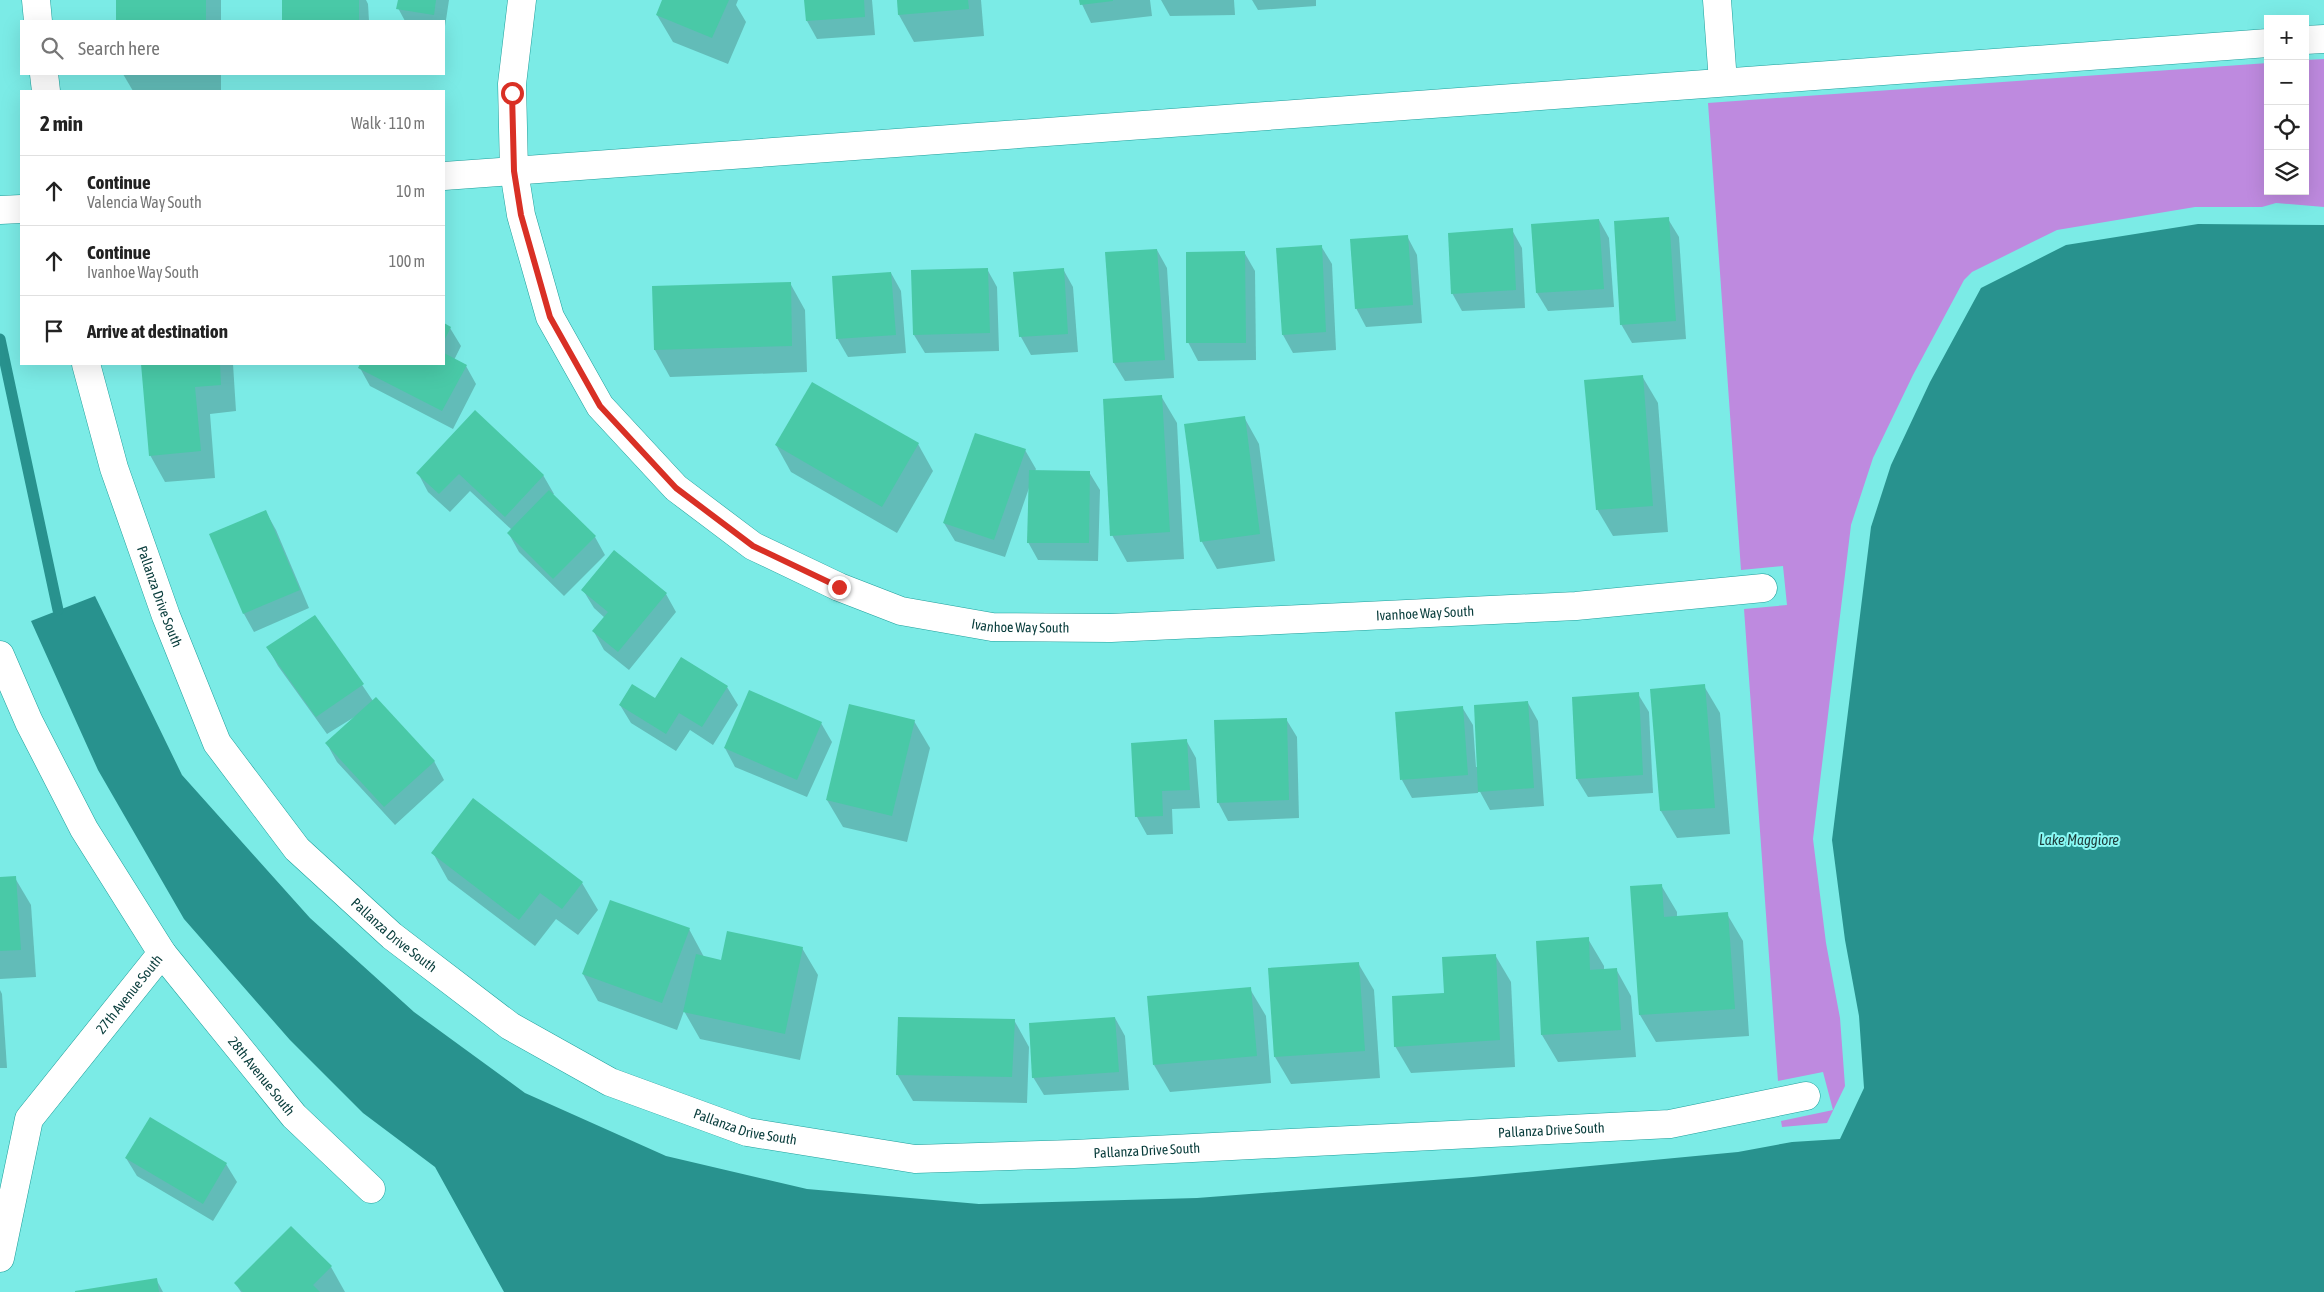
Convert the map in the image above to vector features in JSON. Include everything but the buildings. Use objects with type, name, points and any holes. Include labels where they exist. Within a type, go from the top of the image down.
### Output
[{"type":"street","points":[[36,0],[38,20]]},
{"type":"street","name":"Ivanhoe Way South","points":[[522,0],[512,84],[514,171],[521,215],[550,317],[600,406],[676,488],[753,546],[839,587],[901,611],[992,627],[1110,628],[1576,606],[1763,588]]},
{"type":"street","points":[[1717,0],[1723,82]]},
{"type":"street","points":[[2309,40],[2324,39]]},
{"type":"street","points":[[445,176],[2264,43]]},
{"type":"street","points":[[44,75],[46,90]]},
{"type":"street","name":"Pallanza Drive South","points":[[86,365],[114,468],[166,616],[217,743],[298,849],[392,936],[510,1026],[610,1082],[747,1132],[914,1159],[1074,1154],[1670,1124],[1806,1096]]},
{"type":"street","name":"27th Avenue South","points":[[0,655],[29,722],[84,829],[162,953],[30,1119],[0,1258]]},
{"type":"street","name":"28th Avenue South","points":[[162,953],[294,1116],[371,1189]]},
{"type":"shaded area","points":[[2324,59],[2324,207],[2276,203],[2262,207],[2195,207],[2057,230],[1972,272],[1964,280],[1913,375],[1873,458],[1851,525],[1813,839],[1826,943],[1840,1018],[1845,1086],[1827,1123],[1782,1127],[1781,1121],[1833,1110],[1823,1072],[1778,1081],[1744,609],[1787,605],[1783,566],[1741,570],[1708,103],[2264,63],[2264,195],[2309,195],[2309,60]]},
{"type":"water","name":"Lake Maggiore","points":[[2198,224],[2324,225],[2324,1292],[504,1292],[435,1167],[363,1113],[290,1040],[184,919],[98,770],[31,621],[95,596],[182,775],[310,918],[414,1012],[525,1093],[666,1156],[807,1189],[979,1204],[1197,1198],[1473,1177],[1738,1152],[1792,1142],[1840,1139],[1864,1088],[1859,1016],[1845,940],[1832,840],[1871,527],[1891,465],[1930,382],[1981,288],[2066,245]]},
{"type":"waterway","points":[[0,339],[58,610]]},
{"type":"route","points":[[512,93],[514,171],[521,215],[550,317],[600,406],[676,488],[753,546],[839,587]]}]
